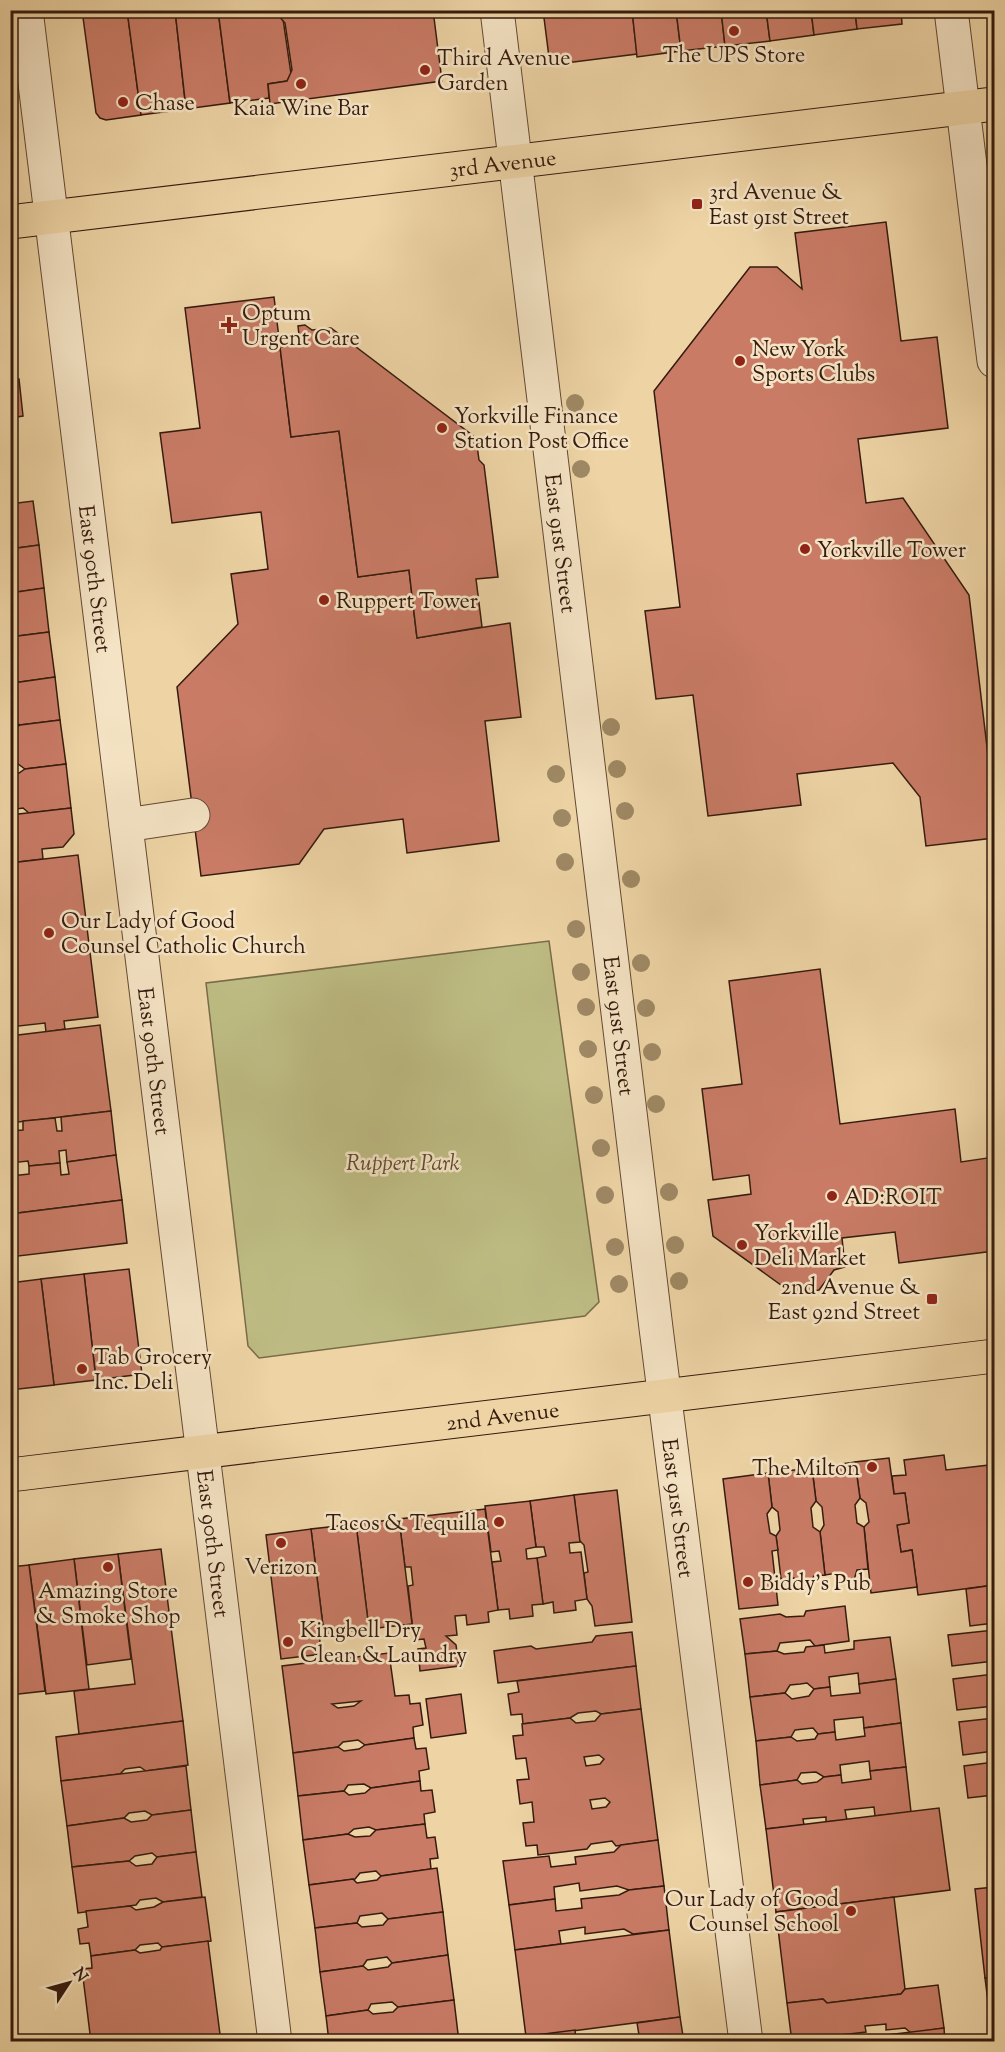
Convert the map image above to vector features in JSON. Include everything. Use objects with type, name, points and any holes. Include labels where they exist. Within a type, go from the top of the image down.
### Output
[{"type":"main road","name":"3rd Avenue","points":[[10,222],[979,106]]},
{"type":"main road","name":"2nd Avenue","points":[[10,1475],[994,1356]]},
{"type":"street","name":"East 90th Street","points":[[26,10],[274,2042]]},
{"type":"street","name":"East 91st Street","points":[[497,10],[746,2042]]},
{"type":"street","points":[[951,10],[979,106],[994,361]]},
{"type":"street","points":[[126,825],[194,815]]},
{"type":"green space","name":"Ruppert Park","points":[[549,941],[599,1302],[585,1316],[259,1358],[248,1346],[206,983]]},
{"type":"building","points":[[82,10],[127,10],[141,115],[106,120],[100,118],[96,113]]},
{"type":"building","points":[[127,10],[175,10],[186,109],[141,115]]},
{"type":"building","points":[[175,10],[218,10],[230,103],[186,109]]},
{"type":"building","points":[[218,10],[269,10],[269,15],[276,14],[283,19],[291,74],[287,81],[268,84],[269,98],[230,103]]},
{"type":"building","points":[[269,10],[433,10],[442,81],[270,104],[268,84],[287,81],[292,70],[285,23],[278,15],[269,15]]},
{"type":"building","points":[[543,10],[632,10],[637,54],[550,65]]},
{"type":"building","points":[[632,10],[676,10],[681,51],[637,57]]},
{"type":"building","points":[[676,10],[721,10],[725,46],[681,51]]},
{"type":"building","points":[[721,10],[766,10],[770,41],[725,46]]},
{"type":"building","points":[[766,10],[811,10],[814,35],[770,41]]},
{"type":"building","points":[[811,10],[855,10],[857,29],[814,35]]},
{"type":"building","points":[[855,10],[901,10],[902,24],[857,29]]},
{"type":"building","name":"Yorkville Tower","points":[[886,222],[901,341],[937,337],[948,428],[858,439],[866,503],[903,498],[969,595],[994,806],[994,838],[926,846],[920,797],[893,763],[797,774],[801,805],[708,816],[693,695],[656,699],[645,611],[680,607],[654,391],[750,267],[777,267],[802,289],[795,233]]},
{"type":"building","name":"Ruppert Tower","points":[[274,297],[291,437],[339,431],[358,577],[409,570],[417,638],[510,623],[521,717],[485,721],[499,841],[407,853],[403,819],[324,829],[299,864],[201,876],[177,687],[238,624],[231,574],[268,569],[261,512],[172,523],[160,433],[200,428],[185,308]]},
{"type":"building","points":[[305,325],[312,330],[331,328],[476,438],[479,460],[484,465],[498,577],[476,579],[482,627],[417,638],[409,570],[358,577],[339,431],[291,437],[280,347],[300,344],[298,326]]},
{"type":"building","points":[[19,379],[23,416],[10,418],[10,380]]},
{"type":"building","points":[[33,501],[39,545],[10,549],[10,504]]},
{"type":"building","points":[[39,545],[44,588],[10,593],[10,549]]},
{"type":"building","points":[[44,588],[49,632],[10,637],[10,593]]},
{"type":"building","points":[[49,632],[55,677],[13,683],[10,680],[10,637]]},
{"type":"building","points":[[55,677],[60,720],[20,725],[10,721],[10,685]]},
{"type":"building","points":[[60,720],[66,764],[25,769],[18,764],[10,765],[10,730],[20,725]]},
{"type":"building","points":[[66,764],[71,808],[29,813],[23,808],[10,810],[10,774],[19,773],[25,769]]},
{"type":"building","points":[[71,808],[74,834],[63,847],[42,849],[43,859],[10,863],[10,815]]},
{"type":"building","name":"Our Lady of Good Counsel Catholic Church","points":[[78,855],[98,1017],[64,1021],[65,1029],[46,1032],[45,1023],[10,1027],[10,863]]},
{"type":"building","points":[[820,969],[840,1124],[955,1109],[961,1162],[994,1157],[994,1251],[899,1263],[895,1232],[842,1238],[845,1267],[834,1270],[819,1290],[792,1293],[713,1236],[708,1200],[751,1194],[749,1175],[713,1180],[702,1089],[742,1084],[729,981]]},
{"type":"building","points":[[100,1025],[111,1111],[10,1123],[10,1036]]},
{"type":"building","points":[[111,1111],[116,1155],[67,1162],[66,1150],[59,1151],[60,1163],[29,1166],[28,1161],[10,1163],[10,1131],[23,1130],[23,1121],[55,1118],[57,1131],[62,1131],[61,1117]]},
{"type":"building","points":[[116,1155],[122,1200],[10,1214],[10,1169],[11,1176],[29,1174],[29,1166],[60,1163],[61,1175],[69,1174],[67,1162]]},
{"type":"building","points":[[122,1200],[127,1243],[10,1257],[10,1214]]},
{"type":"building","points":[[129,1269],[142,1374],[96,1380],[84,1274]]},
{"type":"building","points":[[84,1274],[96,1380],[54,1385],[41,1279]]},
{"type":"building","points":[[41,1279],[54,1385],[10,1390],[10,1283]]},
{"type":"building","points":[[988,1449],[994,1449],[994,1585],[918,1595],[912,1550],[901,1552],[897,1525],[909,1523],[905,1493],[894,1494],[892,1476],[906,1475],[904,1460],[944,1455],[946,1470],[989,1465]]},
{"type":"building","points":[[889,1458],[894,1494],[905,1493],[909,1523],[897,1525],[901,1552],[912,1550],[917,1587],[871,1593],[864,1527],[869,1522],[866,1503],[860,1498],[855,1462]]},
{"type":"building","points":[[855,1462],[860,1498],[855,1505],[857,1523],[864,1527],[868,1569],[857,1570],[854,1580],[847,1581],[838,1573],[825,1575],[820,1532],[824,1525],[822,1507],[816,1501],[812,1468]]},
{"type":"building","points":[[812,1468],[816,1501],[811,1508],[813,1527],[820,1532],[825,1575],[814,1576],[808,1585],[802,1585],[794,1578],[781,1579],[776,1536],[780,1530],[778,1512],[772,1507],[768,1473]]},
{"type":"building","points":[[768,1473],[772,1507],[767,1514],[770,1533],[776,1536],[778,1550],[772,1551],[778,1605],[739,1609],[723,1479]]},
{"type":"building","points":[[617,1490],[632,1622],[595,1626],[592,1606],[587,1599],[584,1573],[588,1572],[584,1545],[579,1540],[574,1495]]},
{"type":"building","points":[[574,1495],[580,1542],[569,1543],[570,1553],[581,1552],[587,1599],[575,1601],[576,1610],[554,1613],[553,1602],[543,1604],[537,1558],[546,1556],[544,1547],[536,1547],[530,1501]]},
{"type":"building","points":[[530,1501],[536,1547],[526,1549],[527,1559],[537,1558],[543,1604],[532,1605],[533,1616],[510,1619],[509,1609],[498,1610],[492,1562],[501,1561],[499,1551],[491,1552],[485,1506]]},
{"type":"building","points":[[485,1509],[498,1610],[488,1612],[489,1622],[467,1625],[466,1615],[455,1616],[457,1635],[446,1636],[456,1645],[459,1666],[420,1671],[418,1649],[426,1648],[424,1639],[414,1640],[408,1586],[413,1585],[411,1567],[405,1567],[399,1519]]},
{"type":"building","points":[[399,1519],[412,1624],[369,1629],[356,1524]]},
{"type":"building","points":[[356,1524],[369,1629],[324,1634],[311,1529]]},
{"type":"building","points":[[311,1529],[324,1634],[319,1635],[322,1654],[281,1659],[266,1535]]},
{"type":"building","points":[[161,1549],[183,1721],[79,1734],[74,1691],[135,1684],[118,1554]]},
{"type":"building","points":[[118,1554],[131,1659],[87,1665],[74,1559]]},
{"type":"building","points":[[74,1559],[89,1689],[46,1694],[29,1565]]},
{"type":"building","points":[[29,1565],[45,1691],[10,1695],[10,1567]]},
{"type":"building","points":[[994,1585],[994,1623],[970,1626],[966,1589]]},
{"type":"building","points":[[845,1606],[849,1641],[815,1646],[810,1640],[780,1643],[777,1651],[745,1654],[740,1619],[780,1614],[786,1617],[804,1616],[806,1611]]},
{"type":"building","points":[[994,1630],[994,1661],[952,1666],[948,1635]]},
{"type":"building","points":[[632,1632],[636,1666],[498,1683],[494,1651],[531,1646],[536,1649],[592,1642],[596,1636]]},
{"type":"building","points":[[890,1637],[896,1679],[859,1684],[858,1673],[829,1677],[830,1687],[814,1689],[807,1683],[790,1685],[785,1693],[750,1697],[745,1654],[777,1651],[784,1654],[804,1652],[806,1647],[824,1645],[825,1653],[854,1649],[854,1641]]},
{"type":"building","points":[[389,1653],[395,1696],[409,1695],[410,1704],[420,1703],[423,1725],[413,1727],[414,1738],[365,1745],[358,1740],[343,1742],[338,1747],[293,1753],[282,1666]],"holes":[[[361,1701],[354,1706],[338,1708],[332,1704]]]},
{"type":"building","points":[[636,1666],[641,1709],[601,1714],[596,1711],[578,1713],[570,1718],[523,1724],[522,1714],[511,1715],[508,1694],[519,1692],[517,1681]]},
{"type":"building","points":[[994,1674],[994,1706],[957,1710],[953,1679]]},
{"type":"building","points":[[896,1679],[901,1723],[864,1728],[863,1717],[834,1720],[835,1732],[818,1734],[813,1728],[795,1730],[791,1737],[756,1741],[750,1697],[785,1693],[792,1699],[809,1696],[814,1689],[830,1687],[831,1696],[860,1693],[859,1684]]},
{"type":"building","points":[[461,1694],[466,1733],[431,1738],[426,1699]]},
{"type":"building","points":[[641,1709],[658,1840],[616,1846],[612,1841],[591,1844],[587,1849],[538,1855],[537,1845],[526,1846],[523,1823],[534,1822],[532,1802],[520,1804],[517,1780],[529,1779],[526,1758],[516,1759],[513,1736],[523,1735],[522,1724],[570,1718],[576,1723],[595,1721],[601,1714]],"holes":[[[599,1755],[604,1759],[600,1764],[586,1766],[584,1757]],[[605,1798],[610,1802],[606,1807],[592,1809],[590,1800]]]},
{"type":"building","points":[[994,1718],[994,1751],[963,1755],[959,1722]]},
{"type":"building","points":[[183,1721],[188,1765],[146,1771],[140,1767],[125,1769],[120,1774],[61,1781],[56,1737]]},
{"type":"building","points":[[901,1723],[906,1767],[870,1771],[869,1761],[840,1765],[841,1775],[824,1777],[816,1772],[801,1773],[797,1780],[760,1785],[756,1741],[791,1737],[797,1741],[815,1739],[818,1734],[835,1732],[836,1740],[865,1736],[864,1728]]},
{"type":"building","points":[[414,1738],[416,1749],[426,1748],[429,1769],[419,1771],[420,1781],[371,1788],[364,1784],[348,1785],[344,1791],[298,1796],[293,1753],[338,1747],[344,1751],[359,1749],[365,1745]]},
{"type":"building","points":[[994,1762],[994,1795],[968,1798],[964,1766]]},
{"type":"building","points":[[186,1766],[191,1810],[152,1815],[145,1811],[129,1813],[124,1818],[67,1826],[61,1781]]},
{"type":"building","points":[[906,1767],[911,1812],[875,1816],[874,1807],[845,1810],[847,1820],[826,1822],[826,1817],[803,1819],[804,1825],[766,1829],[760,1785],[797,1780],[802,1784],[817,1782],[824,1777],[841,1775],[842,1783],[871,1779],[870,1771]]},
{"type":"building","points":[[420,1781],[421,1791],[432,1790],[435,1812],[424,1814],[425,1824],[376,1830],[369,1827],[354,1829],[348,1834],[303,1840],[298,1796],[344,1791],[349,1795],[365,1793],[371,1788]]},
{"type":"building","points":[[939,1808],[950,1890],[776,1912],[766,1829]]},
{"type":"building","points":[[191,1810],[196,1852],[157,1857],[152,1853],[135,1856],[129,1861],[72,1867],[67,1826],[124,1818],[131,1822],[147,1820],[152,1815]]},
{"type":"building","points":[[425,1824],[427,1838],[435,1837],[438,1858],[430,1859],[431,1869],[381,1876],[376,1871],[360,1873],[355,1879],[309,1885],[303,1840],[348,1834],[355,1837],[370,1836],[376,1830]]},
{"type":"building","points":[[658,1840],[664,1886],[629,1890],[617,1886],[580,1891],[579,1883],[554,1887],[555,1899],[509,1905],[503,1861],[549,1856],[551,1867],[576,1864],[575,1857],[614,1852],[621,1845]]},
{"type":"building","points":[[196,1852],[202,1897],[163,1902],[156,1898],[140,1900],[136,1905],[78,1913],[72,1867],[129,1861],[136,1866],[152,1864],[157,1857]]},
{"type":"building","points":[[437,1868],[443,1912],[388,1919],[382,1913],[360,1916],[357,1923],[315,1928],[309,1885],[353,1879],[357,1883],[377,1880],[381,1876]]},
{"type":"building","points":[[664,1886],[669,1930],[633,1934],[624,1929],[585,1934],[585,1927],[559,1931],[561,1944],[515,1950],[509,1905],[555,1899],[556,1911],[582,1908],[581,1899],[619,1895],[629,1890]]},
{"type":"building","points":[[994,1887],[994,1977],[985,1978],[975,1889]]},
{"type":"building","points":[[205,1897],[211,1941],[162,1947],[158,1943],[140,1945],[135,1950],[91,1956],[89,1943],[80,1944],[78,1929],[88,1927],[86,1911],[130,1906],[136,1910],[154,1907],[163,1902]]},
{"type":"building","points":[[894,1897],[905,1989],[901,1994],[827,2003],[823,1999],[787,2003],[776,1912]]},
{"type":"building","points":[[443,1912],[448,1955],[392,1963],[387,1957],[367,1960],[363,1966],[320,1972],[315,1928],[357,1923],[362,1927],[383,1925],[388,1919]]},
{"type":"building","points":[[669,1930],[680,2017],[526,2037],[515,1950]]},
{"type":"building","points":[[208,1941],[221,2042],[91,2042],[82,1969],[92,1968],[91,1956],[135,1950],[140,1953],[160,1950],[162,1947]]},
{"type":"building","points":[[448,1955],[454,2000],[398,2007],[392,2002],[371,2004],[368,2010],[326,2016],[320,1972],[363,1966],[368,1970],[388,1967],[392,1963]]},
{"type":"building","points":[[994,1977],[994,2042],[993,2042],[985,1978]]},
{"type":"building","points":[[938,1985],[944,2028],[911,2033],[905,2028],[886,2030],[886,2024],[865,2026],[866,2032],[832,2036],[829,2042],[792,2042],[787,2003],[823,1999],[827,2003],[901,1994],[905,1989]]},
{"type":"building","points":[[454,2000],[459,2042],[329,2042],[326,2016],[368,2010],[373,2014],[393,2012],[398,2007]]},
{"type":"building","points":[[680,2017],[684,2042],[637,2042],[639,2035],[637,2023]]},
{"type":"building","points":[[944,2028],[945,2042],[870,2042],[870,2037]]},
{"type":"building","points":[[575,2030],[576,2042],[529,2042],[528,2036]]},
{"type":"place","name":"The UPS Store","points":[[734,31]]},
{"type":"place","name":"Third Avenue Garden","points":[[425,70]]},
{"type":"place","name":"Kaia Wine Bar","points":[[301,84]]},
{"type":"place","name":"Chase","points":[[123,102]]},
{"type":"place","name":"3rd Avenue & East 91st Street","points":[[697,204]]},
{"type":"place","name":"Optum Urgent Care","points":[[229,325]]},
{"type":"place","name":"New York Sports Clubs","points":[[740,361]]},
{"type":"place","name":"Yorkville Finance Station Post Office","points":[[442,428]]},
{"type":"place","name":"Yorkville Tower","points":[[805,549]]},
{"type":"place","name":"Ruppert Tower","points":[[324,600]]},
{"type":"place","name":"Our Lady of Good Counsel Catholic Church","points":[[49,933]]},
{"type":"place","name":"AD:ROIT","points":[[832,1196]]},
{"type":"place","name":"Yorkville Deli Market","points":[[742,1245]]},
{"type":"place","name":"2nd Avenue & East 92nd Street","points":[[932,1299]]},
{"type":"place","name":"Tab Grocery Inc. Deli","points":[[82,1369]]},
{"type":"place","name":"The Milton","points":[[872,1467]]},
{"type":"place","name":"Tacos & Tequilla","points":[[499,1522]]},
{"type":"place","name":"Verizon","points":[[281,1543]]},
{"type":"place","name":"Amazing Store & Smoke Shop","points":[[108,1567]]},
{"type":"place","name":"Biddy's Pub","points":[[748,1582]]},
{"type":"place","name":"Kingbell Dry Clean & Laundry","points":[[288,1642]]},
{"type":"place","name":"Our Lady of Good Counsel School","points":[[851,1911]]}]
